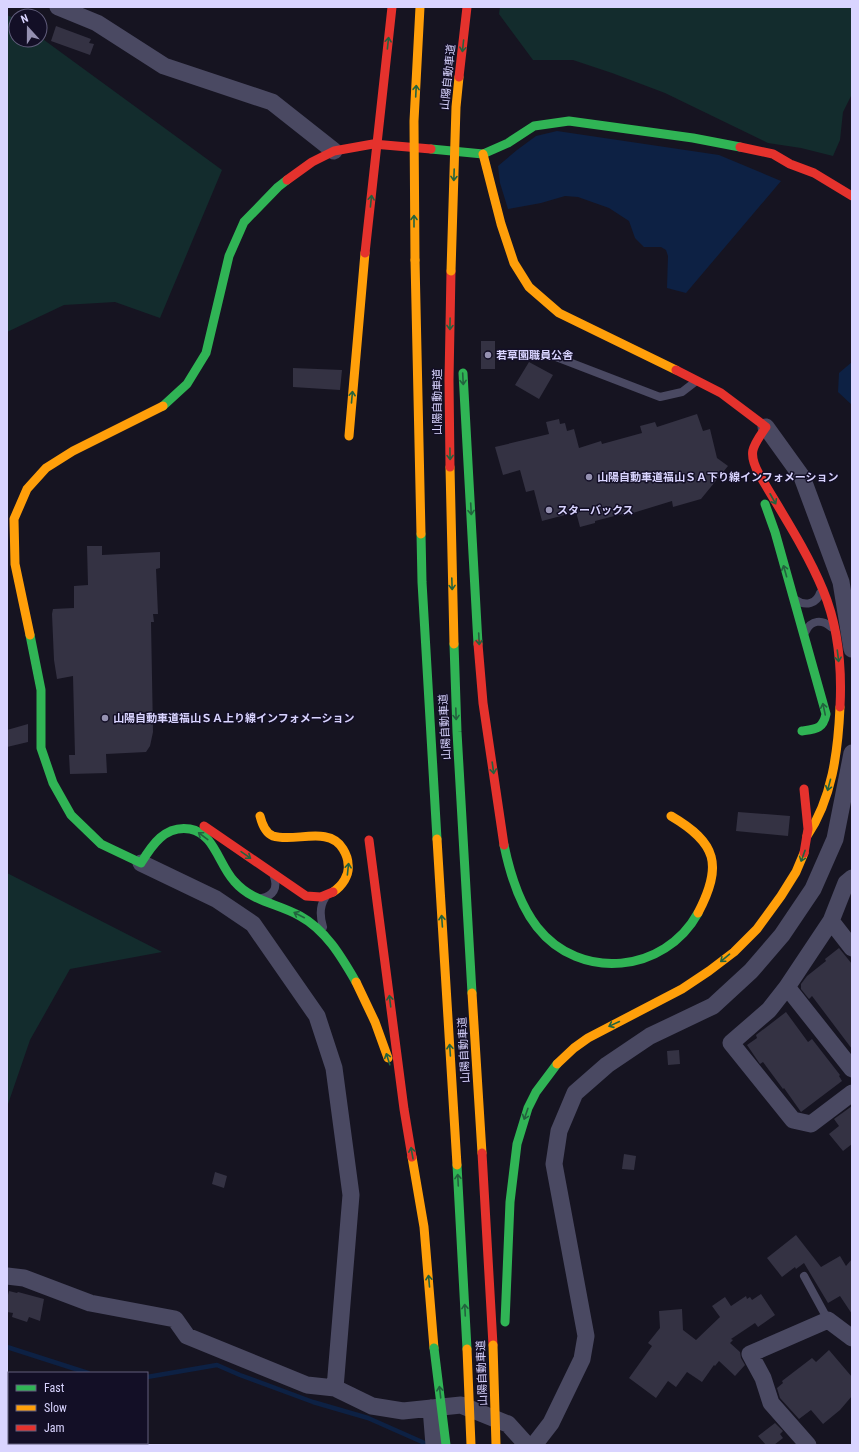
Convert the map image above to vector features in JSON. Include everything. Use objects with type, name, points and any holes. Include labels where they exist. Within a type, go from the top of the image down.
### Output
[{"type":"main road","points":[[349,436],[365,253],[392,7]]},
{"type":"main road","name":"山陽自動車道","points":[[420,7],[414,121],[414,260],[422,582],[430,743],[454,1118],[471,1445]]},
{"type":"main road","name":"山陽自動車道","points":[[467,7],[456,107],[451,271],[449,380],[452,581],[457,732],[493,1345],[496,1445]]},
{"type":"main road","points":[[141,863],[101,844],[71,815],[54,783],[42,748],[41,690],[15,564],[14,519],[27,489],[46,468],[73,451],[165,405],[187,384],[206,353],[229,256],[244,222],[278,187],[312,162],[334,151],[373,144],[484,154],[508,143],[534,126],[569,121],[693,138],[773,154],[790,164],[814,173],[852,196]]},
{"type":"main road","points":[[484,154],[501,224],[514,263],[529,287],[559,313],[697,380],[721,394],[766,427]]},
{"type":"main road","points":[[451,271],[459,320]]},
{"type":"main road","points":[[462,367],[482,692],[503,835],[508,861],[518,894],[537,927],[553,944],[572,955],[592,963],[614,965],[633,963],[650,957],[667,948],[682,936],[694,922],[702,905],[710,884],[713,865],[709,848],[699,836],[686,824],[671,816]]},
{"type":"main road","points":[[766,427],[752,447],[754,462],[814,569],[822,588],[834,629],[841,682],[839,734],[836,756],[826,798],[818,818],[807,836]]},
{"type":"main road","points":[[766,427],[750,443],[745,456],[746,464],[769,514],[826,714],[822,725],[813,730],[802,731]]},
{"type":"main road","points":[[504,1330],[510,1202],[516,1146],[526,1112],[535,1093],[559,1060],[576,1046],[594,1033],[656,1004],[712,970],[739,947],[758,928],[787,888],[804,852],[807,836],[804,789]]},
{"type":"main road","points":[[141,863],[150,842],[160,830],[174,822],[191,821],[200,823],[306,896],[319,898],[326,896],[339,888],[348,875],[349,866],[348,858],[341,846],[336,842],[321,836],[272,836],[266,831],[260,816]]},
{"type":"main road","points":[[141,863],[152,845],[162,834],[178,829],[187,828],[194,830],[208,839],[230,877],[246,893],[256,899],[294,912],[306,918],[326,935],[366,1001],[378,1030],[404,1109]]},
{"type":"main road","points":[[369,840],[404,1109],[424,1227],[434,1348],[446,1445]]},
{"type":"main road","points":[[496,1433],[502,1360]]},
{"type":"street","points":[[58,7],[98,23],[164,66],[272,102],[334,151]]},
{"type":"street","points":[[766,427],[802,477],[841,582],[852,649]]},
{"type":"street","points":[[534,1445],[551,1423],[582,1359],[586,1336],[554,1164],[559,1131],[575,1093],[607,1065],[650,1036],[713,1006],[751,971],[782,935],[813,889],[835,839],[852,754]]},
{"type":"street","points":[[141,863],[216,899],[253,924],[316,1016],[334,1068],[351,1195],[335,1388]]},
{"type":"street","points":[[852,878],[846,883],[831,921],[787,988],[769,1010],[731,1043],[793,1120],[811,1124],[852,1094]]},
{"type":"street","points":[[831,921],[852,948]]},
{"type":"street","points":[[787,988],[852,1069]]},
{"type":"street","points":[[7,1276],[24,1278],[90,1303],[175,1319],[187,1336],[307,1385],[335,1388],[372,1406],[403,1411],[461,1405],[508,1424],[527,1445]]},
{"type":"street","points":[[808,1445],[771,1402],[763,1378],[750,1354],[828,1320],[852,1338]]},
{"type":"street","points":[[431,1408],[434,1445]]},
{"type":"lane","points":[[535,355],[556,357],[660,397],[682,392],[697,380]]},
{"type":"lane","points":[[793,598],[804,604],[811,603],[816,600],[822,588]]},
{"type":"lane","points":[[804,638],[807,629],[810,625],[816,622],[822,622],[834,629]]},
{"type":"lane","points":[[256,899],[266,897],[274,891],[276,885],[272,873]]},
{"type":"lane","points":[[326,896],[320,913],[326,935]]},
{"type":"lane","points":[[804,1276],[828,1320]]},
{"type":"green space","points":[[500,7],[852,7],[852,94],[843,112],[840,140],[833,156],[801,148],[768,143],[665,93],[612,73],[573,60],[533,60],[499,14]]},
{"type":"green space","points":[[7,15],[8,48],[48,48],[48,43],[222,170],[160,318],[115,302],[64,305],[7,332]]},
{"type":"green space","points":[[7,873],[162,952],[70,969],[30,1040],[7,1107]]},
{"type":"water","points":[[557,131],[719,155],[781,181],[686,293],[667,288],[668,256],[666,250],[661,247],[644,247],[635,238],[629,221],[609,208],[578,197],[565,196],[541,203],[508,209],[500,183],[498,166],[536,136]]},
{"type":"water","points":[[852,362],[852,405],[838,392],[839,373]]},
{"type":"building","points":[[56,26],[91,39],[89,43],[94,44],[90,55],[51,41]]},
{"type":"building","name":"若草園職員公舎","points":[[481,341],[495,341],[495,369],[481,369]]},
{"type":"building","points":[[529,362],[553,375],[539,399],[515,385]]},
{"type":"building","points":[[293,368],[342,370],[340,390],[293,387]]},
{"type":"building","points":[[697,414],[703,431],[710,429],[717,458],[728,466],[701,499],[673,507],[672,501],[623,516],[622,514],[595,521],[595,523],[580,527],[576,512],[542,521],[534,490],[526,492],[520,470],[503,475],[495,447],[549,434],[546,422],[559,419],[560,424],[565,423],[567,431],[574,429],[579,448],[601,441],[602,444],[642,433],[640,426],[655,422],[657,427]]},
{"type":"building","points":[[87,546],[102,546],[102,555],[160,552],[160,568],[156,569],[158,614],[153,614],[154,622],[151,622],[153,732],[150,746],[146,752],[106,754],[107,773],[70,774],[69,755],[75,755],[73,676],[57,679],[54,660],[52,614],[53,609],[74,608],[74,586],[88,585]]},
{"type":"building","points":[[28,724],[28,742],[7,747],[7,730]]},
{"type":"building","points":[[738,812],[790,816],[788,836],[736,831]]},
{"type":"building","points":[[839,948],[852,964],[852,1049],[812,996],[809,999],[801,989],[801,984],[807,976],[826,961],[825,959]]},
{"type":"building","points":[[786,1012],[808,1042],[812,1039],[840,1075],[839,1076],[842,1081],[801,1112],[784,1088],[783,1089],[763,1062],[760,1064],[747,1045],[757,1038],[756,1035]]},
{"type":"building","points":[[679,1050],[680,1064],[668,1065],[667,1051]]},
{"type":"building","points":[[852,1106],[852,1144],[843,1151],[829,1134],[839,1126],[834,1119]]},
{"type":"building","points":[[624,1154],[636,1156],[634,1170],[622,1169]]},
{"type":"building","points":[[215,1172],[227,1176],[224,1188],[212,1184]]},
{"type":"building","points":[[796,1235],[821,1267],[840,1256],[846,1266],[852,1259],[852,1314],[840,1296],[828,1303],[804,1263],[796,1269],[795,1267],[782,1277],[767,1258]]},
{"type":"building","points":[[9,1291],[44,1299],[40,1321],[29,1317],[27,1322],[12,1317],[13,1313],[7,1312],[7,1299]]},
{"type":"building","points":[[761,1294],[775,1315],[758,1327],[755,1323],[731,1339],[733,1340],[730,1343],[740,1352],[741,1358],[745,1365],[735,1376],[719,1361],[715,1366],[714,1365],[702,1382],[687,1372],[676,1387],[668,1381],[656,1398],[629,1378],[652,1346],[648,1343],[660,1328],[659,1311],[682,1309],[683,1330],[696,1340],[720,1317],[712,1306],[725,1297],[731,1306],[746,1296],[747,1299],[750,1297],[752,1300]]},
{"type":"building","points":[[829,1350],[852,1377],[852,1396],[840,1410],[823,1424],[811,1410],[799,1419],[780,1398],[777,1388],[783,1383],[782,1381],[812,1358],[816,1362]]},
{"type":"building","points":[[775,1423],[783,1431],[780,1434],[783,1438],[774,1445],[766,1445],[758,1436]]},
{"type":"waterway","points":[[7,1347],[85,1372]]},
{"type":"waterway","points":[[148,1377],[217,1365],[313,1402],[368,1418],[429,1445]]},
{"type":"traffic: fast","points":[[431,149],[483,154],[508,143],[534,126],[569,121],[693,138],[740,147]]},
{"type":"traffic: fast","points":[[163,406],[187,384],[206,353],[229,256],[244,222],[278,187],[287,180]]},
{"type":"traffic: fast","points":[[463,373],[478,644]]},
{"type":"traffic: fast","points":[[765,504],[775,532],[826,714],[821,725],[811,730],[802,731]]},
{"type":"traffic: fast","points":[[421,534],[422,582],[437,839]]},
{"type":"traffic: fast","points":[[30,635],[41,690],[41,748],[53,783],[71,815],[101,844],[141,863]]},
{"type":"traffic: fast","points":[[454,644],[457,732],[472,993]]},
{"type":"traffic: fast","points":[[141,863],[155,843],[166,833],[181,829],[190,829],[198,832],[211,843],[229,874],[241,888],[257,898],[300,916],[318,929],[332,945],[356,982]]},
{"type":"traffic: fast","points":[[504,845],[509,867],[525,909],[537,927],[555,945],[576,956],[598,963],[621,963],[644,958],[665,948],[683,933],[698,913]]},
{"type":"traffic: fast","points":[[505,1322],[510,1202],[517,1144],[528,1108],[536,1092],[557,1064]]},
{"type":"traffic: fast","points":[[457,1165],[467,1349]]},
{"type":"traffic: fast","points":[[434,1348],[446,1445]]},
{"type":"traffic: slow","points":[[415,260],[414,121],[420,7]]},
{"type":"traffic: slow","points":[[451,271],[456,107],[459,77]]},
{"type":"traffic: slow","points":[[483,154],[501,224],[514,263],[529,287],[559,313],[676,370]]},
{"type":"traffic: slow","points":[[349,436],[365,253]]},
{"type":"traffic: slow","points":[[415,260],[421,534]]},
{"type":"traffic: slow","points":[[30,635],[15,564],[14,519],[27,489],[46,468],[73,451],[163,406]]},
{"type":"traffic: slow","points":[[450,467],[454,644]]},
{"type":"traffic: slow","points":[[807,836],[816,822],[828,791],[838,741],[840,707]]},
{"type":"traffic: slow","points":[[260,816],[263,825],[270,835],[281,838],[320,836],[337,842],[346,854],[348,860],[348,872],[345,880],[333,892]]},
{"type":"traffic: slow","points":[[671,816],[698,836],[706,846],[711,857],[713,868],[711,881],[698,913]]},
{"type":"traffic: slow","points":[[437,839],[457,1165]]},
{"type":"traffic: slow","points":[[557,1064],[574,1048],[588,1038],[682,989],[734,952],[757,929],[781,896],[796,872],[804,853]]},
{"type":"traffic: slow","points":[[356,982],[375,1022],[388,1058]]},
{"type":"traffic: slow","points":[[472,993],[482,1153]]},
{"type":"traffic: slow","points":[[412,1157],[424,1227],[434,1348]]},
{"type":"traffic: slow","points":[[493,1345],[496,1445]]},
{"type":"traffic: slow","points":[[467,1349],[471,1445]]},
{"type":"traffic: jam","points":[[365,253],[392,7]]},
{"type":"traffic: jam","points":[[459,77],[467,7]]},
{"type":"traffic: jam","points":[[287,180],[312,162],[334,151],[373,144],[431,149]]},
{"type":"traffic: jam","points":[[740,147],[773,154],[790,164],[814,173],[852,196]]},
{"type":"traffic: jam","points":[[450,467],[449,380],[451,271]]},
{"type":"traffic: jam","points":[[676,370],[721,393],[766,427]]},
{"type":"traffic: jam","points":[[766,427],[753,449],[753,460],[759,474],[809,560],[828,604],[838,648],[840,707]]},
{"type":"traffic: jam","points":[[478,644],[483,703],[504,845]]},
{"type":"traffic: jam","points":[[804,789],[808,829],[804,853]]},
{"type":"traffic: jam","points":[[204,826],[306,896],[321,897],[333,892]]},
{"type":"traffic: jam","points":[[369,840],[404,1109],[412,1157]]},
{"type":"traffic: jam","points":[[482,1153],[493,1345]]},
{"type":"place","name":"若草園職員公舎","points":[[488,355]]},
{"type":"place","name":"山陽自動車道福山ＳＡ下り線インフォメーション","points":[[589,477]]},
{"type":"place","name":"スターバックス","points":[[549,510]]},
{"type":"place","name":"山陽自動車道福山ＳＡ上り線インフォメーション","points":[[105,718]]}]
